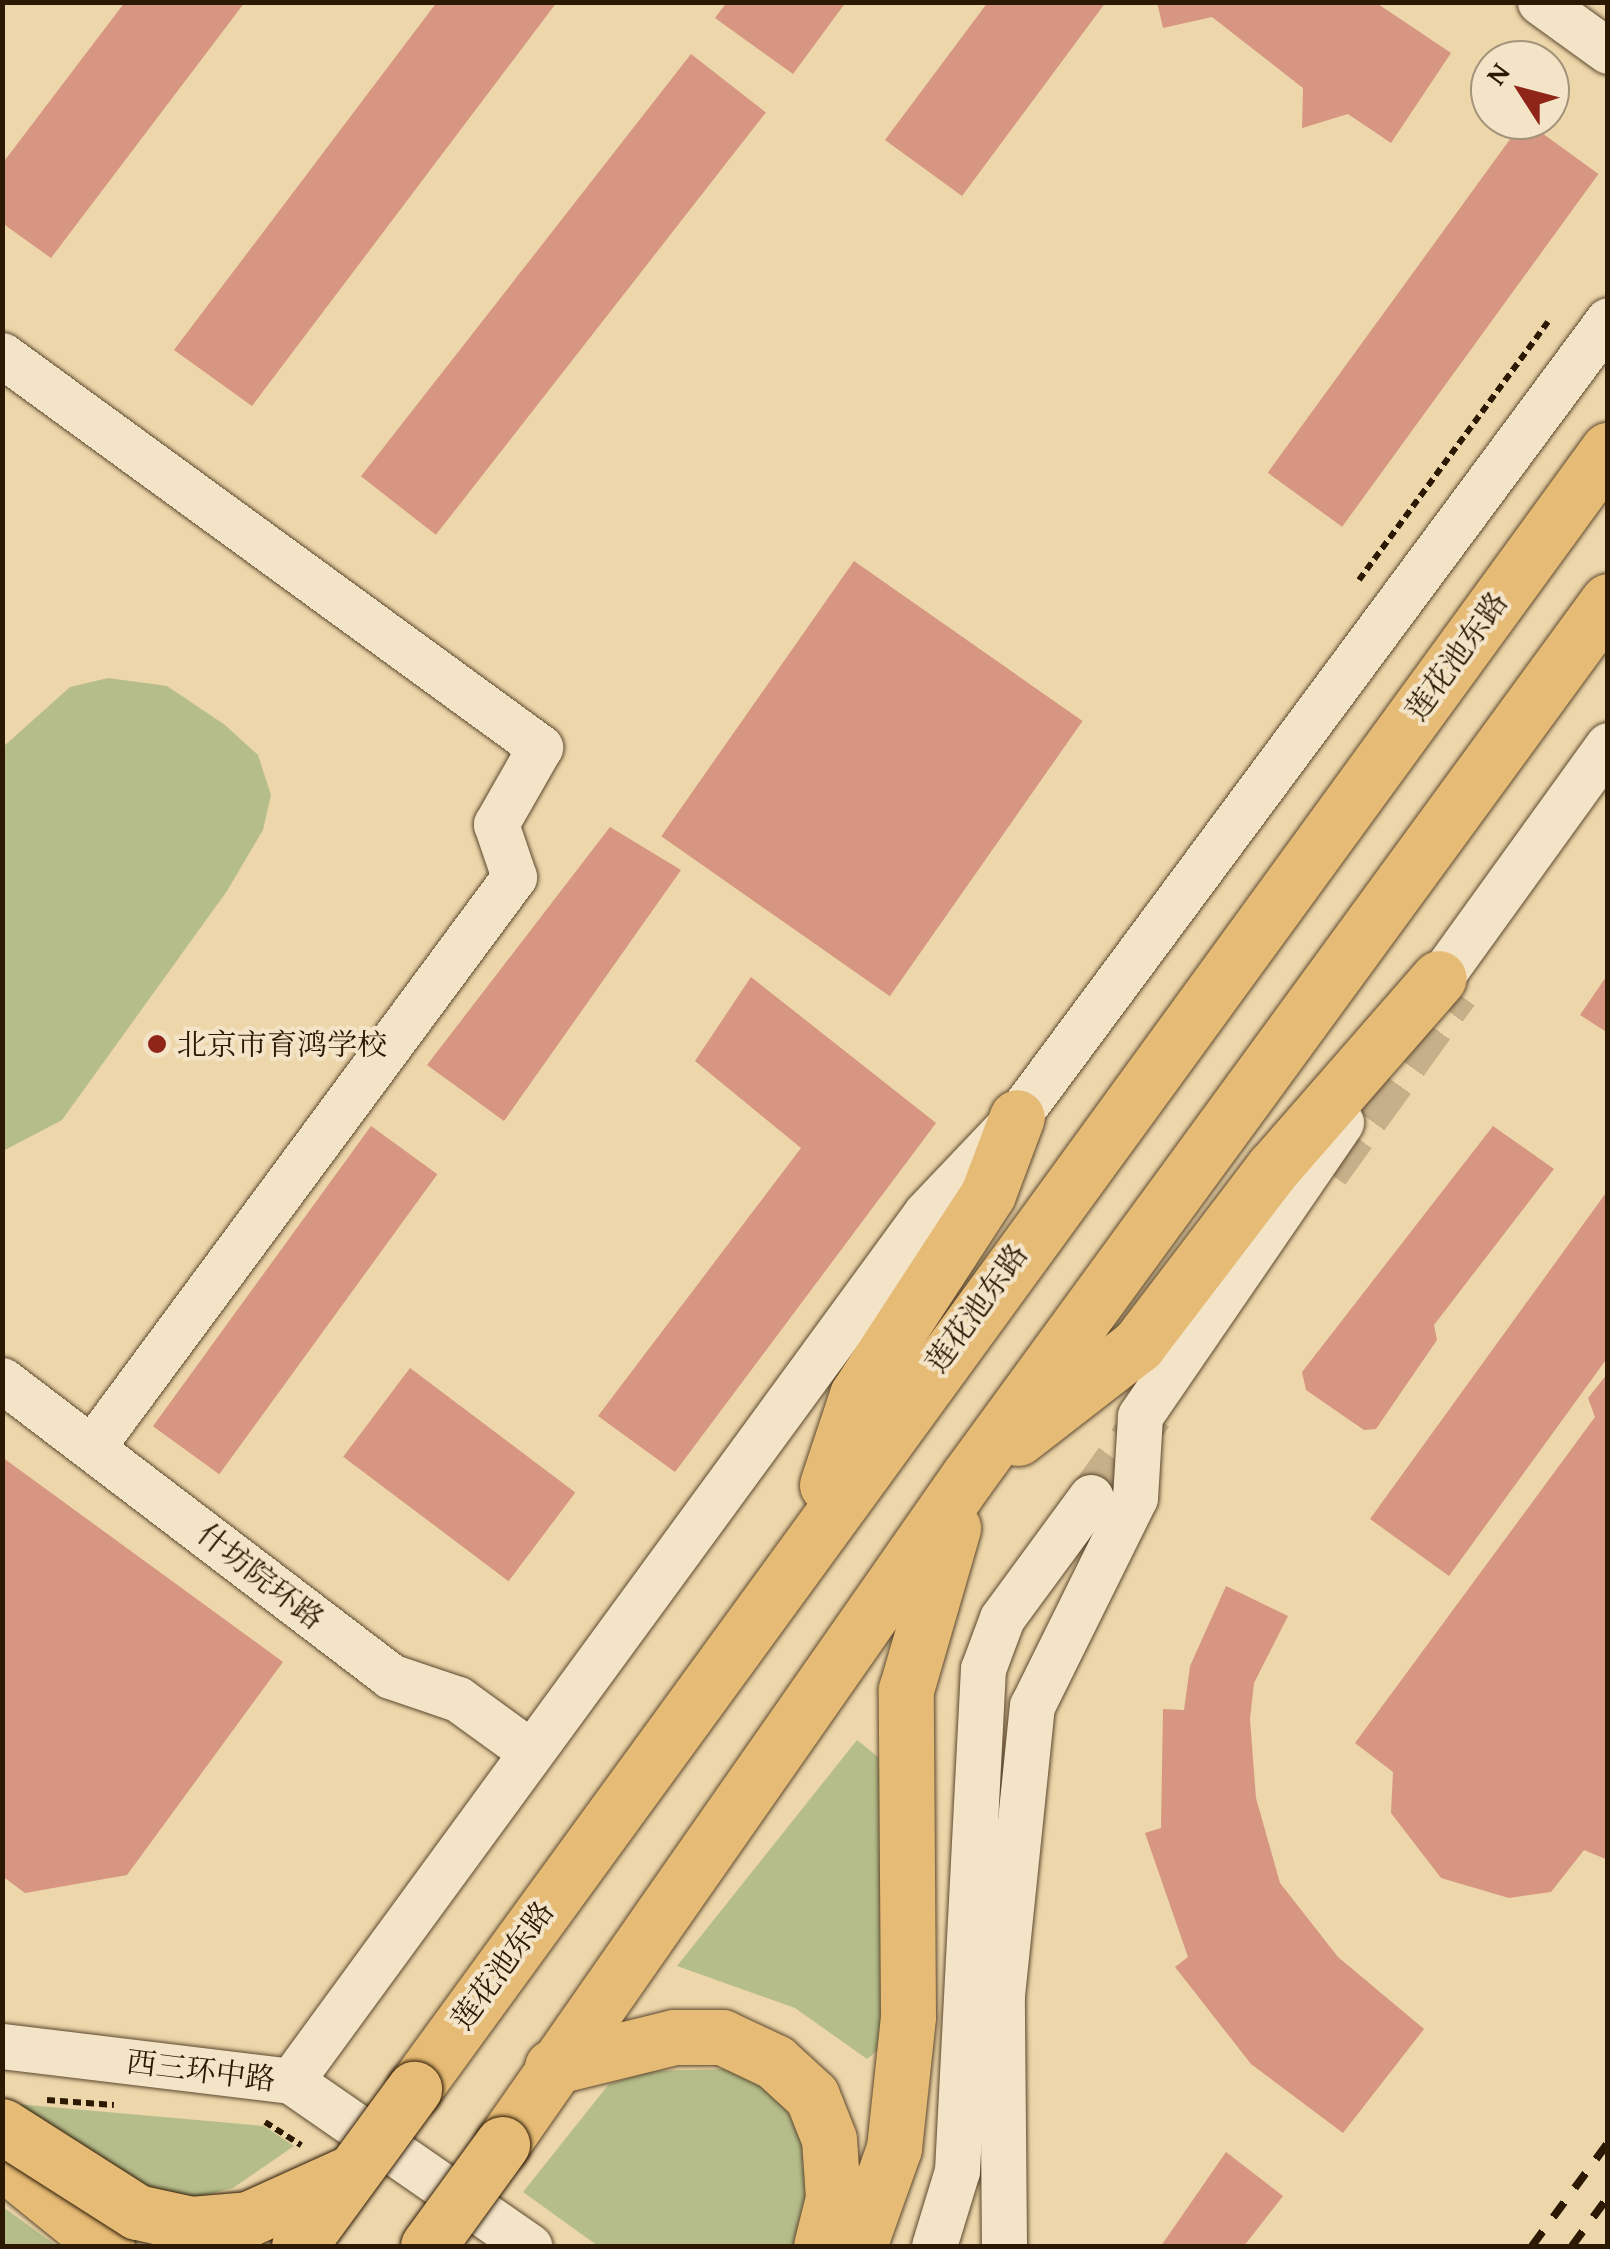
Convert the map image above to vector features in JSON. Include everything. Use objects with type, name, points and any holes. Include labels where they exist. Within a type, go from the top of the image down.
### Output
[{"type":"highway","name":"莲花池东路","points":[[299,2246],[335,2164],[414,2089],[810,1533],[1608,450]]},
{"type":"highway","points":[[428,2246],[968,1478],[1608,601]]},
{"type":"highway","points":[[859,2246],[894,2148],[908,2016],[906,1690],[968,1478],[1138,1345],[1273,1168],[1439,978]]},
{"type":"highway","points":[[810,1533],[857,1395],[988,1194],[1018,1117]]},
{"type":"highway","points":[[552,2067],[674,2038],[722,2037],[774,2062],[812,2096],[829,2139],[833,2198],[821,2246]]},
{"type":"highway","points":[[13,2112],[136,2212],[192,2224],[248,2219],[335,2164]]},
{"type":"highway","points":[[2,2161],[107,2246]]},
{"type":"street","points":[[1540,2],[1608,51]]},
{"type":"street","points":[[291,2082],[926,1213],[1018,1117],[1608,320]]},
{"type":"street","points":[[2,355],[540,747],[496,824],[514,877],[94,1446]]},
{"type":"street","points":[[934,2246],[956,2171],[981,1987],[1032,1706],[1135,1498],[1140,1416],[1439,978],[1608,745]]},
{"type":"street","name":"什坊院环路","points":[[2,1380],[94,1446],[390,1676],[458,1699],[531,1752]]},
{"type":"street","points":[[1004,2246],[981,1987],[984,1669],[1002,1618],[1091,1496]]},
{"type":"street","name":"西三环中路","points":[[2,2046],[291,2082],[529,2246]]},
{"type":"path","points":[[13,2112],[137,2106]]},
{"type":"path","points":[[252,2120],[335,2164]]},
{"type":"green space","points":[[108,678],[167,686],[225,725],[258,755],[271,795],[263,830],[227,891],[62,1120],[3,1151],[3,747],[70,687]]},
{"type":"green space","points":[[857,1740],[883,1761],[883,2046],[867,2059],[795,2008],[677,1966]]},
{"type":"green space","points":[[728,2069],[775,2094],[817,2156],[799,2246],[598,2246],[523,2192],[609,2084],[650,2071]]},
{"type":"green space","points":[[17,2104],[264,2126],[294,2146],[233,2188],[170,2204]]},
{"type":"green space","points":[[3,2207],[57,2246],[3,2246]]},
{"type":"building","points":[[125,2],[245,2],[51,258],[2,223],[2,164]]},
{"type":"building","points":[[437,2],[557,2],[252,406],[174,350]]},
{"type":"building","points":[[727,2],[846,2],[793,74],[715,18]]},
{"type":"building","points":[[988,2],[1106,2],[962,196],[885,140]]},
{"type":"building","points":[[1157,2],[1375,2],[1451,53],[1391,143],[1348,114],[1302,128],[1303,88],[1212,17],[1163,28]]},
{"type":"building","points":[[691,54],[766,112],[436,535],[361,476]]},
{"type":"building","points":[[1509,140],[1552,140],[1598,174],[1342,527],[1268,473]]},
{"type":"building","points":[[854,561],[1083,721],[890,996],[661,836]]},
{"type":"building","points":[[610,827],[681,870],[504,1121],[427,1065]]},
{"type":"building","points":[[1608,974],[1608,1033],[1580,1015]]},
{"type":"building","points":[[751,977],[936,1123],[675,1472],[598,1416],[801,1148],[695,1061]]},
{"type":"building","points":[[371,1126],[437,1174],[219,1474],[153,1426]]},
{"type":"building","points":[[1493,1126],[1554,1169],[1434,1325],[1437,1340],[1376,1429],[1364,1430],[1306,1390],[1302,1372]]},
{"type":"building","points":[[1608,1190],[1608,1357],[1449,1576],[1370,1519]]},
{"type":"building","points":[[410,1368],[575,1493],[509,1581],[343,1457]]},
{"type":"building","points":[[1608,1373],[1608,1860],[1584,1850],[1551,1892],[1509,1898],[1441,1878],[1391,1813],[1393,1772],[1355,1743],[1595,1417],[1588,1398]]},
{"type":"building","points":[[2,1457],[283,1662],[127,1875],[25,1893],[2,1876]]},
{"type":"building","points":[[1226,1586],[1288,1616],[1254,1683],[1250,1719],[1256,1798],[1280,1883],[1338,1957],[1424,2029],[1343,2133],[1251,2064],[1175,1967],[1188,1957],[1145,1833],[1161,1828],[1163,1709],[1184,1710],[1190,1666]]},
{"type":"building","points":[[1226,2152],[1283,2196],[1244,2246],[1161,2246]]},
{"type":"tunnel","points":[[1327,1171],[1456,992]]},
{"type":"tunnel","points":[[1091,1497],[1151,1413]]},
{"type":"railway","points":[[1532,2246],[1608,2143]]},
{"type":"railway","points":[[1572,2246],[1608,2197]]},
{"type":"place","name":"北京市育鸿学校","points":[[157,1044]]}]
